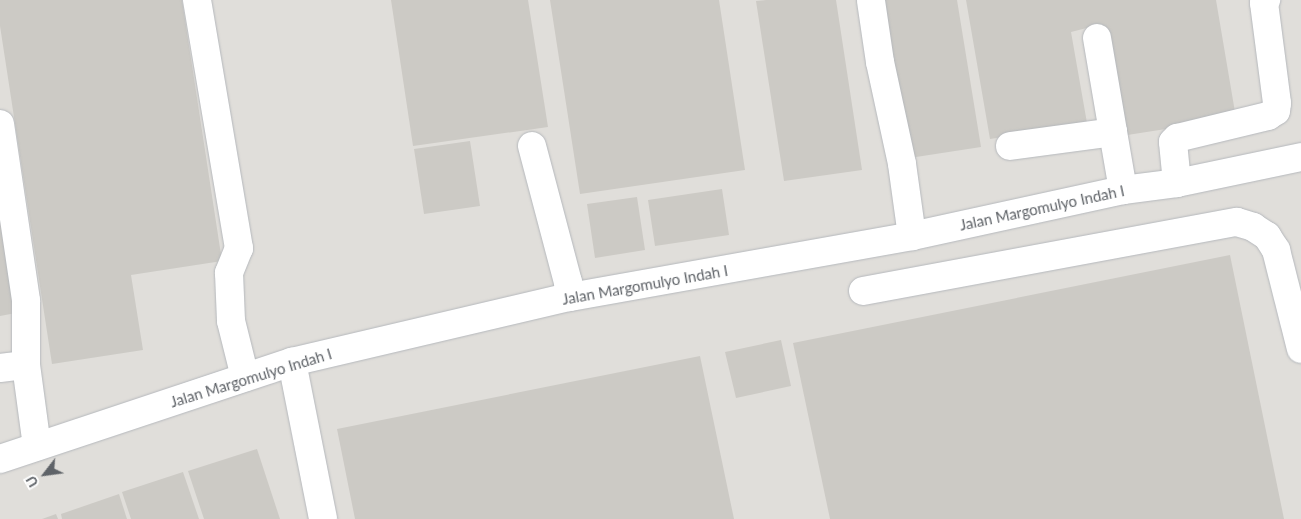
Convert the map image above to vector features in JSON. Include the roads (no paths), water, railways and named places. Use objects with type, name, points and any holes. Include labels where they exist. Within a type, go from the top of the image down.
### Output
[{"type":"lane","points":[[197,0],[239,248],[229,273],[231,321],[245,377]]},
{"type":"lane","points":[[1177,183],[1173,142],[1177,138],[1268,116],[1276,111],[1277,103],[1264,3],[1266,0]]},
{"type":"lane","points":[[871,1],[880,62],[902,164],[912,236]]},
{"type":"lane","points":[[1097,38],[1123,190]]},
{"type":"lane","points":[[0,124],[26,300],[13,366],[37,446]]},
{"type":"lane","points":[[1010,146],[1113,132]]},
{"type":"lane","points":[[532,146],[568,282],[570,297]]},
{"type":"lane","name":"Jalan Margomulyo Indah I","points":[[0,459],[292,362],[570,297],[912,236],[1123,190],[1177,183],[1301,157]]},
{"type":"lane","points":[[863,291],[1237,222],[1253,227],[1266,236],[1276,250],[1301,345]]},
{"type":"lane","points":[[292,362],[323,519]]}]
